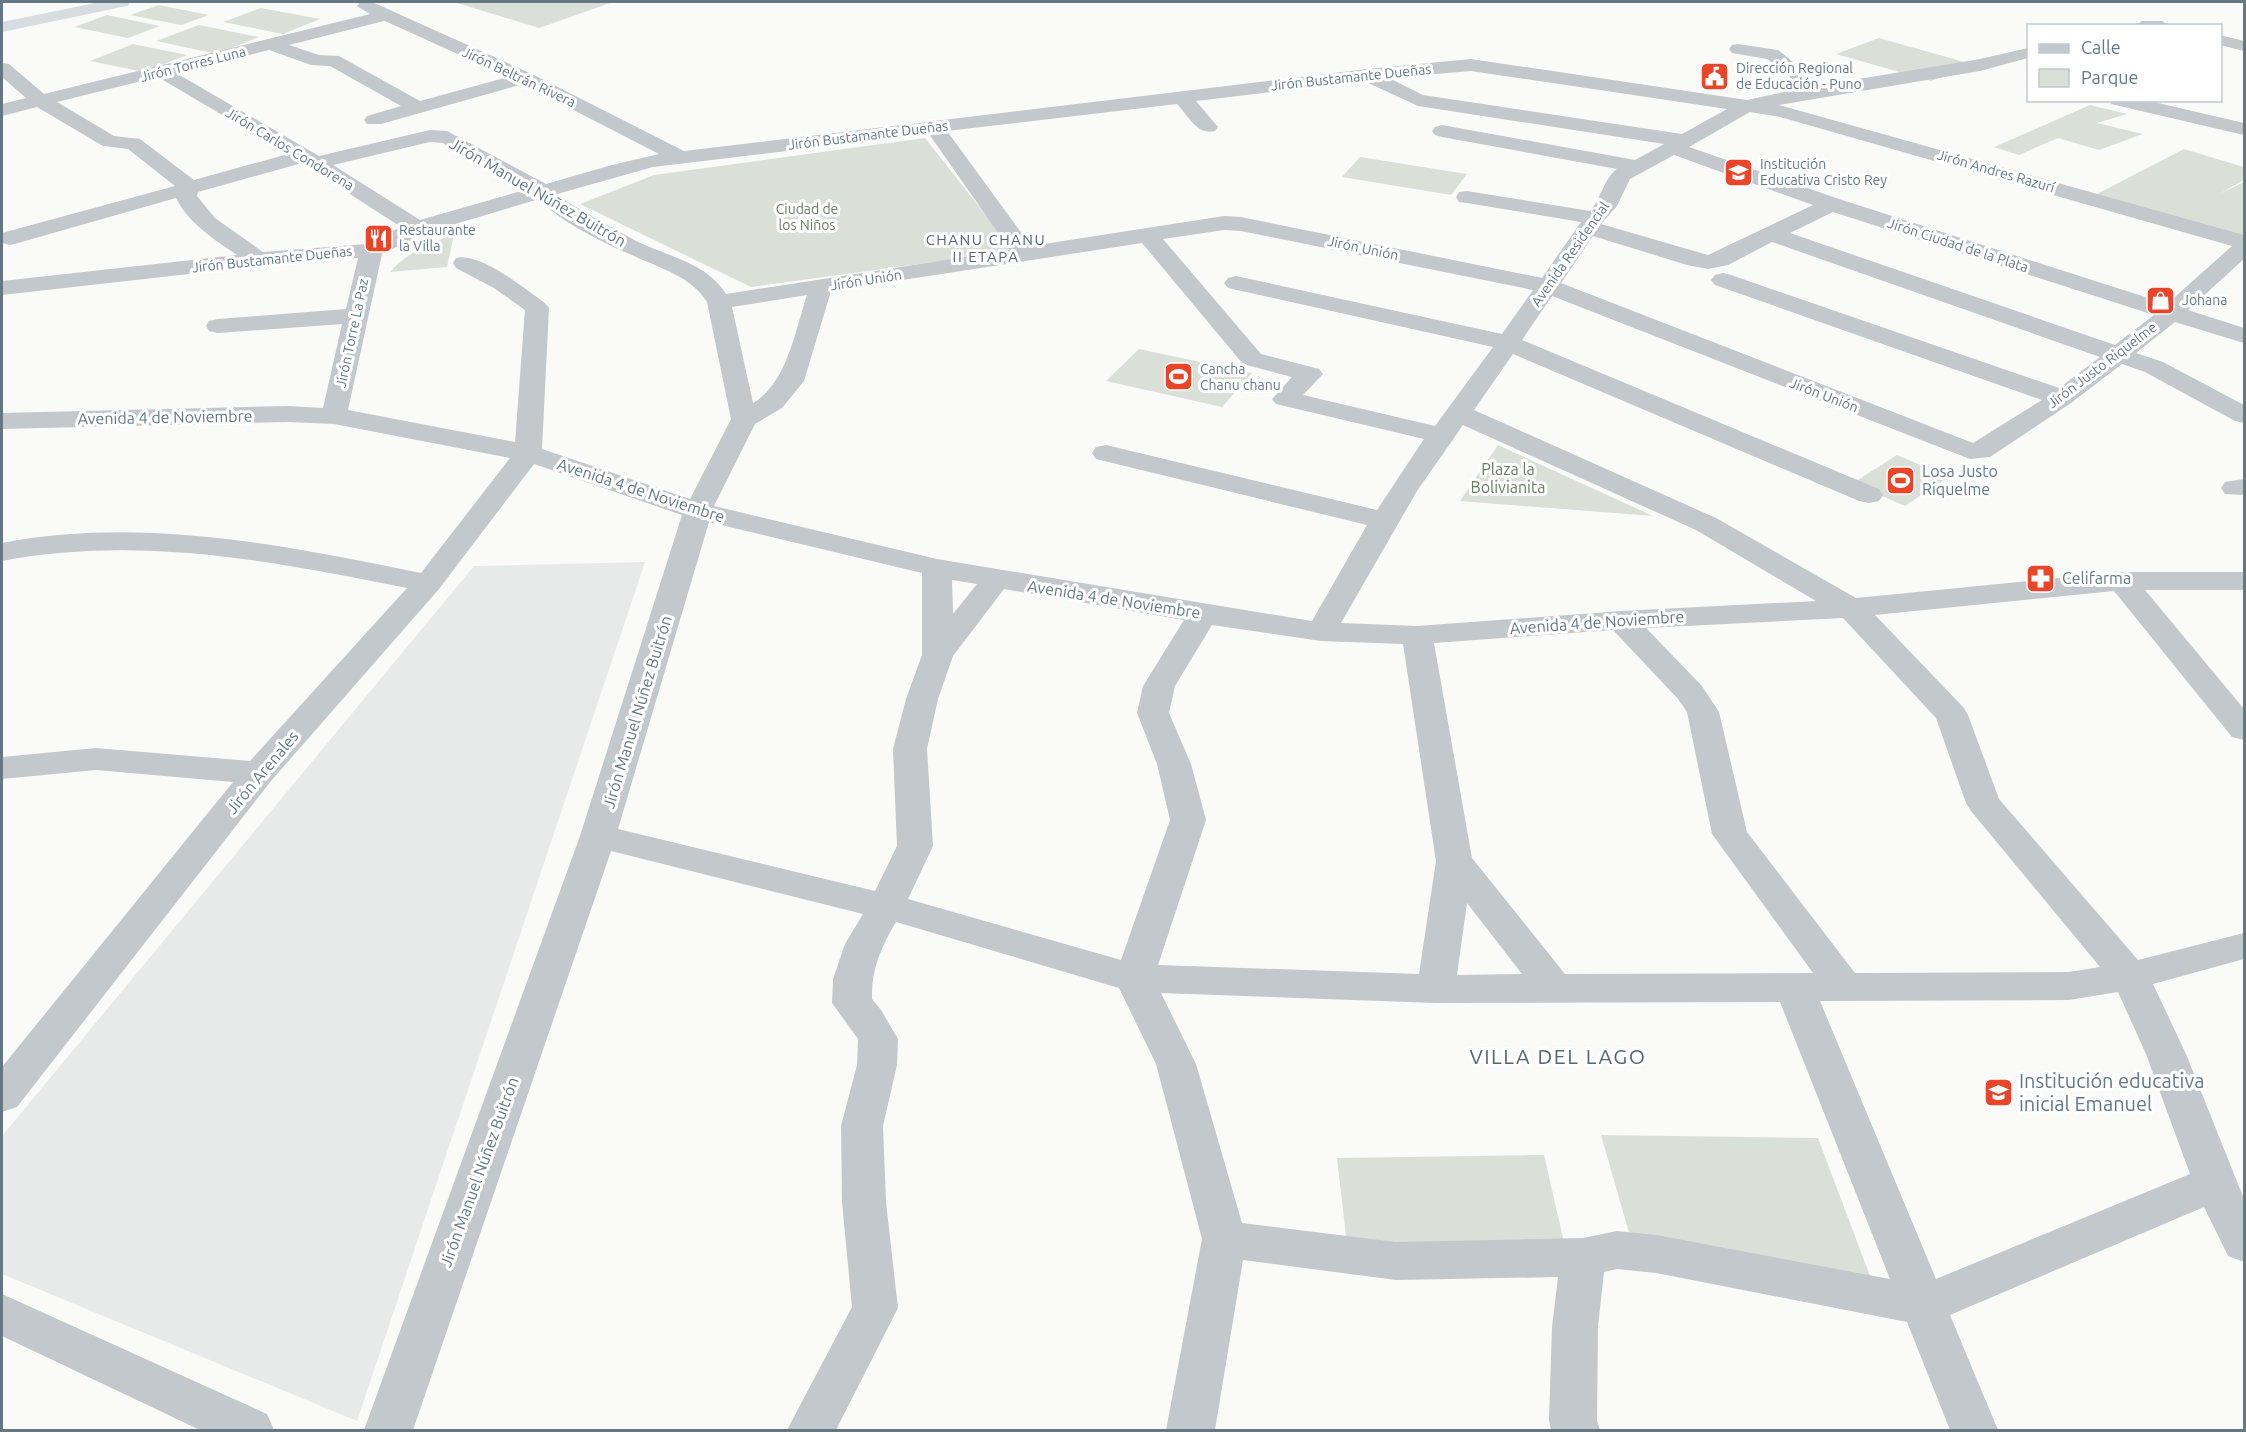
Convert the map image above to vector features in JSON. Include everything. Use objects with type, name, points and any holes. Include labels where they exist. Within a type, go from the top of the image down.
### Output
[{"type":"highway","points":[[2,18],[82,2]]},
{"type":"highway","points":[[2,27],[122,2]]},
{"type":"street","name":"Jirón Beltrán Rivera","points":[[356,2],[525,78],[680,157]]},
{"type":"street","name":"Jirón Torres Luna","points":[[2,110],[384,16]]},
{"type":"street","points":[[2222,40],[2244,46]]},
{"type":"street","points":[[271,44],[317,61],[333,60],[416,107]]},
{"type":"street","points":[[1738,49],[1772,54],[1818,91]]},
{"type":"street","name":"Avenida Residencial","points":[[1320,632],[1386,520],[1440,435],[1459,412],[1606,206],[1621,175],[1746,106],[1818,91],[1980,65],[2027,53]]},
{"type":"street","name":"Jirón Bustamante Dueñas","points":[[2,288],[258,259],[371,250],[417,228],[619,169],[680,157],[1367,75],[1471,65],[1746,106]]},
{"type":"street","points":[[1980,65],[2019,76]]},
{"type":"street","points":[[2,69],[41,101],[110,142],[133,143],[190,187]]},
{"type":"street","name":"Jirón Carlos Condorena","points":[[162,72],[310,159],[417,228]]},
{"type":"street","name":"Jirón Ciudad de la Plata","points":[[1367,75],[1418,100],[1679,145],[1831,204],[2244,336]]},
{"type":"street","points":[[374,120],[525,78]]},
{"type":"street","points":[[1182,97],[1208,127]]},
{"type":"street","points":[[2127,102],[2244,129]]},
{"type":"street","name":"Jirón Andres Razurí","points":[[1746,106],[1782,111],[2244,242]]},
{"type":"street","points":[[934,127],[1025,254]]},
{"type":"street","points":[[1442,131],[1636,165]]},
{"type":"street","name":"Jirón Manuel Núñez Buitrón","points":[[310,159],[430,136],[441,136],[543,191],[556,205],[629,246],[696,276],[711,289],[719,302],[744,419],[698,511],[598,836],[388,1431]]},
{"type":"street","points":[[57,282],[18,245],[190,187],[310,159]]},
{"type":"street","points":[[190,187],[186,196],[189,204],[200,217],[258,259]]},
{"type":"street","points":[[1467,197],[1592,223],[1695,260],[1708,262],[1720,260],[1831,204]]},
{"type":"street","name":"Jirón Unión","points":[[719,302],[1224,223],[1241,224],[1548,286],[1970,452],[1980,451]]},
{"type":"street","points":[[1770,234],[2120,354],[2154,367],[2244,415]]},
{"type":"street","points":[[1147,235],[1252,359],[1310,374],[1285,399],[1440,435]]},
{"type":"street","name":"Jirón Justo Riquelme","points":[[1980,451],[2062,398],[2120,354],[2171,313],[2244,247]]},
{"type":"street","name":"Jirón Torre La Paz","points":[[334,416],[371,250]]},
{"type":"street","points":[[464,263],[502,284],[537,308],[528,453]]},
{"type":"street","points":[[1723,280],[2062,398]]},
{"type":"street","points":[[1236,283],[1509,343],[1869,495]]},
{"type":"street","points":[[744,419],[773,402],[791,381],[820,287]]},
{"type":"street","points":[[218,326],[355,316]]},
{"type":"street","points":[[1459,412],[1706,524],[1851,608],[1952,715],[1983,803],[2130,976],[2166,1054],[2215,1183],[2244,1243]]},
{"type":"street","name":"Avenida 4 de Noviembre","points":[[2,421],[288,414],[334,416],[528,453],[698,511],[938,568],[1320,632],[1417,635],[1622,620],[1851,608],[2122,580],[2244,581]]},
{"type":"street","name":"Jirón Arenales","points":[[2,1096],[259,773],[428,583],[528,453]]},
{"type":"street","points":[[1106,453],[1386,520]]},
{"type":"street","points":[[2,552],[54,543],[162,541],[318,561],[428,583]]},
{"type":"street","points":[[938,568],[938,655]]},
{"type":"street","points":[[811,1431],[875,1308],[864,1202],[862,1126],[877,1065],[878,1039],[867,1020],[852,1003],[852,980],[864,944],[885,908],[915,846],[910,749],[922,699],[938,655],[995,579]]},
{"type":"street","points":[[2122,580],[2229,693],[2244,730]]},
{"type":"street","points":[[1190,1431],[1224,1239],[1176,1064],[1134,978],[1188,820],[1174,764],[1152,713],[1159,686],[1203,614]]},
{"type":"street","points":[[1622,620],[1691,693],[1703,712],[1730,834],[1844,987]]},
{"type":"street","points":[[1417,635],[1454,861],[1437,989]]},
{"type":"street","points":[[3,770],[96,759],[259,773]]},
{"type":"street","points":[[598,836],[885,908],[1134,978],[1437,989],[2069,986],[2130,976],[2244,946]]},
{"type":"street","points":[[1454,861],[1554,988]]},
{"type":"street","points":[[1794,987],[1974,1431]]},
{"type":"street","points":[[1224,1239],[1396,1261],[1583,1257],[1617,1250],[1656,1254],[1924,1305],[2215,1183]]},
{"type":"street","points":[[1575,1431],[1573,1420],[1575,1328],[1583,1257]]},
{"type":"street","points":[[2,1314],[250,1431]]},
{"type":"shaded area","points":[[645,562],[357,1421],[2,1274],[2,1136],[474,566]]},
{"type":"green space","points":[[454,2],[613,2],[539,28]]},
{"type":"green space","points":[[159,5],[209,15],[181,25],[130,15]]},
{"type":"green space","points":[[261,8],[320,19],[283,34],[223,22]]},
{"type":"green space","points":[[107,15],[160,26],[128,38],[74,27]]},
{"type":"green space","points":[[199,25],[259,37],[217,54],[156,41]]},
{"type":"green space","points":[[1879,38],[1975,65],[1931,81],[1836,54]]},
{"type":"green space","points":[[133,44],[187,55],[144,72],[90,61]]},
{"type":"green space","points":[[2090,105],[2127,114],[2097,123],[2143,134],[2099,150],[2058,138],[2019,155],[1994,147]]},
{"type":"green space","name":"Ciudad de los Niños","points":[[925,138],[1014,251],[751,287],[580,204],[654,175]]},
{"type":"green space","points":[[2184,149],[2244,167],[2244,180],[2219,194],[2244,182],[2244,239],[2093,196]]},
{"type":"green space","points":[[1360,157],[1467,174],[1451,195],[1342,177]]},
{"type":"green space","points":[[454,234],[447,267],[390,272],[411,254]]},
{"type":"green space","name":"Cancha Chanu chanu","points":[[1139,349],[1252,373],[1222,407],[1106,381]]},
{"type":"green space","name":"Plaza la Bolivianita","points":[[1498,445],[1653,516],[1460,501]]},
{"type":"green space","name":"Losa Justo Riquelme","points":[[1897,455],[1948,477],[1905,506],[1853,483]]},
{"type":"green space","points":[[1601,1135],[1818,1138],[1870,1276],[1638,1264]]},
{"type":"green space","points":[[1544,1155],[1571,1273],[1350,1271],[1337,1158]]},
{"type":"place","name":"Dirección Regional de Educación - Puno","points":[[1715,76]]},
{"type":"place","name":"Institución Educativa Cristo Rey","points":[[1739,172]]},
{"type":"place","name":"Restaurante la Villa","points":[[378,238]]},
{"type":"place","name":"Johana","points":[[2161,300]]},
{"type":"place","name":"Cancha Chanu chanu","points":[[1179,377]]},
{"type":"place","name":"Losa Justo Riquelme","points":[[1901,480]]},
{"type":"place","name":"Celifarma","points":[[2041,578]]},
{"type":"place","name":"Institución educativa inicial Emanuel","points":[[1998,1092]]},
{"type":"district","name":"CHANU CHANU II ETAPA","points":[[986,248]]},
{"type":"district","name":"VILLA DEL LAGO","points":[[1558,1056]]}]
